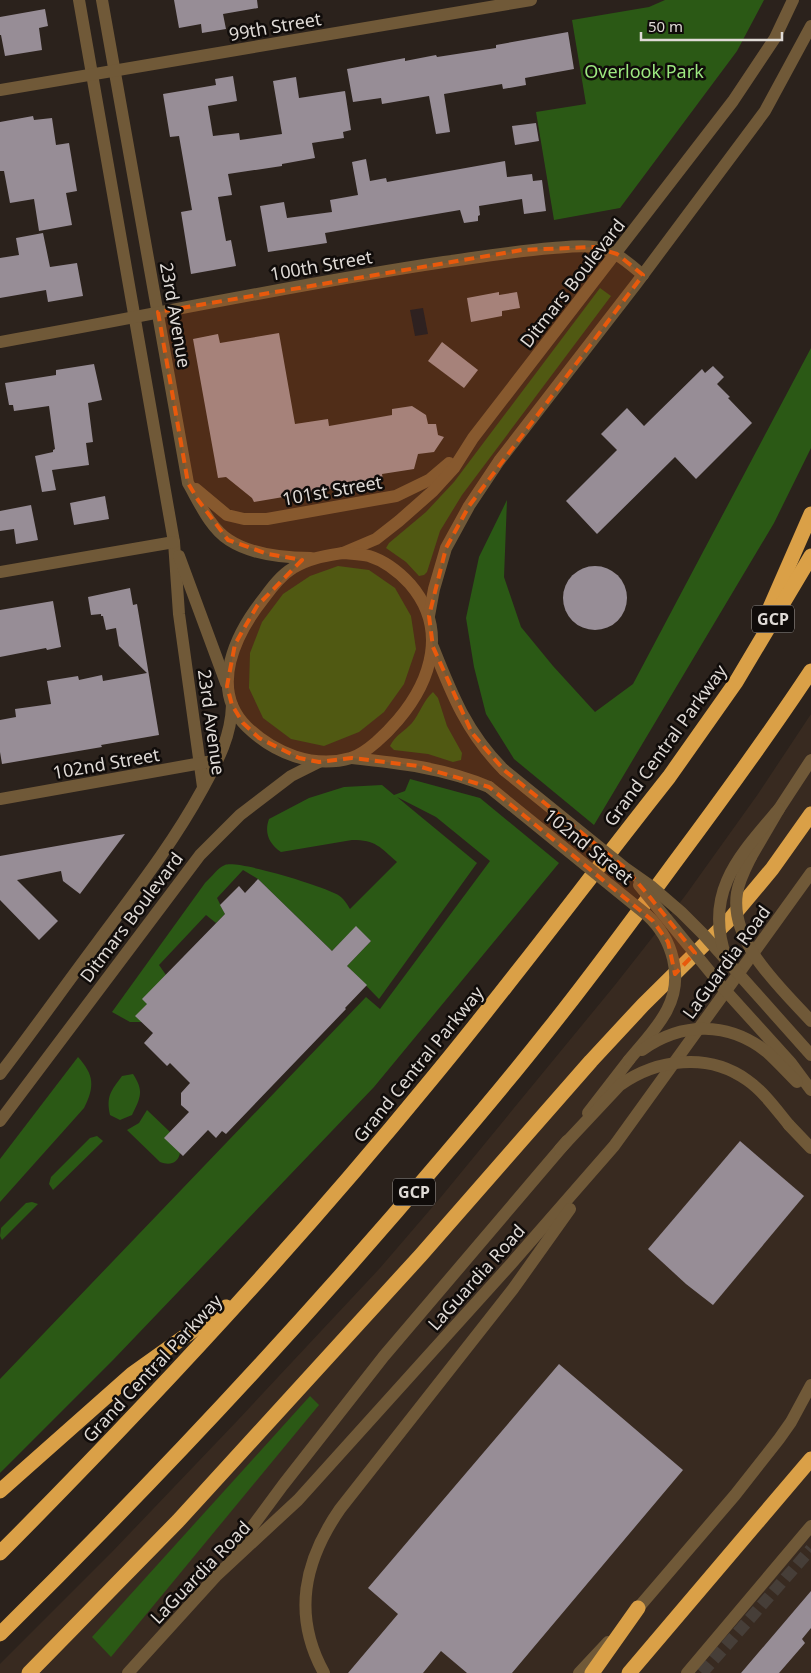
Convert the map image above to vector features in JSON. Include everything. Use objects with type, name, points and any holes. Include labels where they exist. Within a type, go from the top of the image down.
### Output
[{"type":"highway","points":[[736,682],[811,514]]},
{"type":"highway","name":"Grand Central Parkway","points":[[0,1553],[135,1416],[250,1290],[342,1187],[480,1019],[669,777],[736,682],[811,556]]},
{"type":"highway","name":"GCP","points":[[0,1634],[222,1408],[414,1192],[542,1038],[622,935],[733,786],[811,671]]},
{"type":"highway","points":[[29,1673],[178,1521],[421,1255],[585,1068],[649,999],[731,918],[772,870],[811,814]]},
{"type":"highway","points":[[0,1491],[132,1374],[250,1290]]},
{"type":"highway","points":[[629,1673],[811,1459]]},
{"type":"highway","points":[[592,1673],[638,1608]]},
{"type":"street","name":"23rd Avenue","points":[[79,0],[174,542],[179,614],[204,787]]},
{"type":"street","name":"23rd Avenue","points":[[102,0],[188,483],[215,526],[228,540],[248,549],[268,554],[289,558],[311,558]]},
{"type":"street","name":"99th Street","points":[[92,75],[531,0]]},
{"type":"street","name":"Ditmars Boulevard","points":[[343,552],[376,539],[433,491],[454,468],[473,438],[617,254],[733,101],[775,38],[793,0]]},
{"type":"street","points":[[232,705],[243,723],[259,738],[280,751],[299,758],[319,762],[352,758],[378,740],[407,710],[428,670],[433,647],[429,616],[434,589],[446,548],[470,506],[499,462],[765,112],[811,26]]},
{"type":"street","points":[[0,90],[92,75]]},
{"type":"street","name":"100th Street","points":[[0,342],[391,270],[522,250],[576,246],[594,247],[617,254],[642,275]]},
{"type":"street","name":"101st Street","points":[[188,483],[227,515],[244,519],[267,519],[396,496],[429,480],[473,438]]},
{"type":"street","name":"23rd Avenue","points":[[174,542],[227,686],[232,705]]},
{"type":"street","points":[[0,572],[174,542]]},
{"type":"street","points":[[227,686],[235,644],[245,625],[275,584],[292,569],[311,558],[343,552],[369,556],[388,565],[405,578],[418,593],[429,616]]},
{"type":"street","name":"102nd Street","points":[[433,647],[465,721],[482,746],[504,770],[625,868]]},
{"type":"street","name":"Ditmars Boulevard","points":[[0,1074],[161,857],[187,818],[218,760],[227,738],[231,723],[232,705]]},
{"type":"street","name":"102nd Street","points":[[352,758],[436,769],[465,777],[489,787],[647,915],[658,926],[668,942],[672,958],[675,977],[671,1001],[659,1022],[629,1060]]},
{"type":"street","name":"102nd Street","points":[[0,799],[218,760]]},
{"type":"street","points":[[811,760],[751,858],[739,882],[736,893],[737,915],[743,936],[772,977],[811,1021]]},
{"type":"street","name":"Ditmars Boulevard","points":[[0,1121],[200,855],[247,809],[291,776],[319,762]]},
{"type":"street","points":[[728,962],[720,936],[719,919],[720,901],[726,879],[744,850],[780,809]]},
{"type":"street","points":[[625,868],[681,912],[811,1055]]},
{"type":"street","points":[[625,868],[811,1090]]},
{"type":"street","name":"LaGuardia Road","points":[[128,1673],[217,1575],[304,1492],[511,1264],[614,1146],[811,873]]},
{"type":"street","points":[[560,1149],[629,1060],[651,1043],[669,1034],[695,1029],[722,1030],[747,1039],[761,1048],[811,1096]]},
{"type":"street","points":[[217,1575],[282,1485],[384,1356],[560,1149],[612,1093],[629,1078],[665,1064],[691,1061],[717,1066],[738,1074],[749,1081],[811,1148]]},
{"type":"street","points":[[324,1673],[317,1662],[310,1640],[305,1603],[310,1565],[331,1522],[513,1289],[614,1146]]},
{"type":"street","points":[[800,1405],[811,1374]]},
{"type":"street","points":[[579,1673],[638,1608],[779,1440],[811,1386]]},
{"type":"street","points":[[687,1673],[811,1526]]},
{"type":"highlighted area","points":[[594,247],[617,254],[643,275],[469,506],[446,548],[429,616],[433,647],[472,733],[504,770],[625,868],[649,896],[695,953],[675,974],[668,942],[653,921],[489,787],[418,766],[352,758],[319,762],[299,758],[259,738],[243,723],[232,705],[227,686],[235,644],[257,606],[302,560],[268,554],[228,540],[198,500],[188,483],[158,312],[522,250]]},
{"type":"shaded area","points":[[811,714],[811,1673],[0,1673],[0,1664],[111,1553],[238,1420],[380,1268],[441,1197],[615,985],[685,896],[758,794]]},
{"type":"green space","name":"Overlook Park","points":[[665,0],[764,0],[737,51],[620,208],[554,220],[536,112],[586,104],[572,20],[649,7]]},
{"type":"green space","points":[[600,288],[611,296],[462,495],[440,531],[427,572],[419,576],[406,562],[386,548],[389,543],[426,512],[454,482]]},
{"type":"green space","points":[[811,348],[811,448],[774,523],[594,825],[514,759],[486,714],[474,667],[466,618],[479,557],[507,500],[504,577],[521,627],[595,712],[633,684]]},
{"type":"green space","points":[[338,566],[369,570],[395,588],[411,616],[416,649],[404,684],[384,712],[359,732],[324,746],[291,739],[263,718],[249,688],[250,653],[262,622],[283,594],[310,576]]},
{"type":"green space","points":[[433,692],[438,698],[447,726],[462,753],[461,760],[453,762],[428,754],[394,750],[390,746],[397,736],[412,723]]},
{"type":"green space","points":[[410,779],[480,798],[559,863],[374,1087],[114,1359],[0,1473],[0,1379],[366,997],[380,1009],[490,861],[436,817],[397,797],[477,863],[379,999],[347,966],[371,941],[356,927],[332,951],[258,879],[243,870],[217,898],[225,914],[216,923],[206,915],[159,965],[166,975],[147,1004],[141,1022],[130,1022],[112,1012],[205,883],[222,866],[233,864],[245,866],[279,874],[326,889],[339,896],[350,909],[397,862],[377,845],[360,840],[281,852],[273,845],[267,833],[269,819],[309,798],[344,787],[382,785],[394,795],[405,791]]},
{"type":"green space","points":[[78,1057],[87,1069],[91,1081],[90,1093],[84,1108],[0,1202],[0,1159]]},
{"type":"green space","points":[[133,1074],[140,1090],[138,1103],[132,1115],[120,1120],[110,1115],[109,1098],[122,1076]]},
{"type":"green space","points":[[147,1110],[170,1132],[180,1153],[173,1163],[160,1162],[127,1130],[139,1123]]},
{"type":"green space","points":[[97,1136],[103,1141],[53,1190],[49,1184],[51,1177],[90,1138]]},
{"type":"green space","points":[[26,1203],[38,1204],[2,1240],[0,1236],[1,1228]]},
{"type":"green space","points":[[310,1396],[319,1405],[111,1657],[92,1637]]},
{"type":"water","points":[[423,308],[428,334],[415,336],[410,310]]},
{"type":"building","points":[[174,0],[257,0],[258,8],[223,14],[226,29],[202,33],[201,24],[179,28]]},
{"type":"building","points":[[45,9],[48,26],[39,28],[42,50],[5,56],[0,35],[0,17]]},
{"type":"building","points":[[568,32],[574,69],[525,78],[526,85],[503,89],[502,84],[444,94],[450,132],[436,134],[429,96],[382,104],[381,98],[353,102],[347,69],[405,58],[405,61],[436,55],[437,57],[496,48],[496,45]]},
{"type":"building","points":[[233,76],[237,101],[208,106],[213,136],[239,133],[240,140],[282,134],[273,81],[296,77],[299,98],[345,91],[351,130],[343,132],[344,138],[312,143],[315,158],[282,164],[282,166],[228,174],[232,195],[218,197],[226,241],[231,240],[236,266],[191,274],[181,212],[192,210],[179,136],[170,137],[163,94],[216,85],[215,79]]},
{"type":"building","points":[[33,116],[34,120],[52,118],[56,145],[69,143],[77,191],[66,193],[72,225],[39,231],[34,199],[10,203],[4,171],[0,171],[0,122]]},
{"type":"building","points":[[536,123],[539,141],[515,145],[512,126]]},
{"type":"building","points":[[366,159],[370,181],[386,178],[387,182],[505,161],[507,177],[532,174],[533,181],[542,180],[546,211],[524,214],[522,199],[479,206],[480,215],[478,216],[478,221],[464,223],[460,210],[325,233],[327,243],[268,252],[260,206],[284,202],[287,218],[332,212],[330,200],[358,195],[352,162]]},
{"type":"building","points":[[43,233],[50,267],[77,263],[83,296],[48,302],[46,290],[0,298],[0,258],[19,255],[16,238]]},
{"type":"building","points":[[499,292],[499,295],[517,292],[520,308],[502,311],[502,316],[471,322],[467,298]]},
{"type":"building","points":[[279,333],[295,424],[328,419],[329,426],[392,415],[392,409],[412,406],[426,415],[428,424],[436,424],[438,435],[444,437],[434,452],[418,454],[414,469],[382,474],[383,480],[254,502],[252,498],[226,477],[218,478],[193,339],[218,334],[220,343]]},
{"type":"building","points":[[442,342],[478,370],[464,388],[428,361]]},
{"type":"building","points":[[94,364],[102,400],[88,403],[93,442],[86,443],[89,465],[52,470],[56,490],[42,492],[35,456],[53,452],[55,449],[49,406],[14,411],[13,405],[9,405],[5,383],[56,375],[56,370]]},
{"type":"building","points":[[713,366],[724,377],[717,384],[752,423],[696,479],[675,457],[597,534],[566,501],[617,450],[601,434],[627,408],[644,426],[702,369],[705,373]]},
{"type":"building","points":[[105,496],[109,519],[74,525],[70,503]]},
{"type":"building","points":[[31,505],[38,540],[16,544],[14,529],[0,531],[0,511]]},
{"type":"building","points":[[595,566],[607,568],[618,575],[625,586],[627,598],[625,610],[618,621],[607,628],[595,630],[583,628],[572,621],[565,610],[563,598],[565,586],[572,575],[583,568]]},
{"type":"building","points":[[130,588],[133,605],[137,604],[159,735],[2,764],[0,720],[16,717],[15,709],[51,704],[47,681],[78,676],[79,680],[102,675],[103,681],[147,673],[119,646],[116,628],[106,630],[101,614],[91,615],[88,597]]},
{"type":"building","points":[[53,601],[61,647],[0,657],[0,610]]},
{"type":"building","points":[[125,834],[80,894],[63,881],[61,871],[17,880],[58,921],[39,940],[0,900],[0,856]]},
{"type":"building","points":[[258,879],[332,951],[356,926],[371,941],[347,966],[367,985],[226,1134],[222,1131],[216,1138],[208,1130],[183,1156],[164,1138],[189,1112],[181,1105],[181,1093],[190,1083],[170,1063],[167,1066],[144,1043],[153,1033],[135,1016],[147,1004],[142,999],[225,914],[220,905],[239,886],[245,893]]},
{"type":"building","points":[[740,1141],[804,1196],[713,1305],[686,1284],[648,1249]]},
{"type":"building","points":[[559,1364],[683,1470],[512,1673],[467,1673],[441,1651],[423,1673],[348,1673],[398,1614],[368,1588]]},
{"type":"building","points":[[811,1591],[811,1628],[802,1639],[805,1643],[779,1673],[741,1673]]},
{"type":"tunnel","points":[[702,1673],[811,1549]]}]
